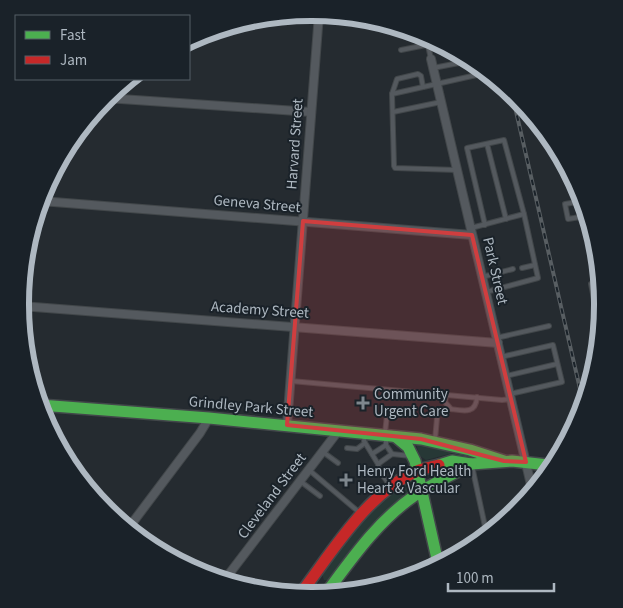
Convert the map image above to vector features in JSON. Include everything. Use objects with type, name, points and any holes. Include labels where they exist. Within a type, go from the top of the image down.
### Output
[{"type":"main road","name":"Grindley Park Street","points":[[48,406],[339,430],[365,438],[421,439],[470,450],[504,461]]},
{"type":"main road","points":[[388,438],[407,445],[413,456],[437,558]]},
{"type":"main road","points":[[306,587],[370,504],[391,486],[417,471],[452,461],[472,464],[504,461],[544,465]]},
{"type":"main road","points":[[333,586],[363,546],[386,520],[422,491],[472,464]]},
{"type":"main road","points":[[312,578],[322,586]]},
{"type":"street","name":"Harvard Street","points":[[288,425],[318,21]]},
{"type":"street","name":"Park Street","points":[[431,59],[531,482]]},
{"type":"street","points":[[117,99],[312,112]]},
{"type":"street","name":"Geneva Street","points":[[48,202],[303,221],[471,231]]},
{"type":"street","name":"Academy Street","points":[[29,307],[497,341]]},
{"type":"street","points":[[132,523],[200,433],[209,418]]},
{"type":"street","name":"Cleveland Street","points":[[229,574],[339,430]]},
{"type":"lane","points":[[401,50],[426,45]]},
{"type":"lane","points":[[428,46],[431,59]]},
{"type":"lane","points":[[433,68],[459,63]]},
{"type":"lane","points":[[423,87],[421,76],[418,74],[397,79],[392,94],[394,166],[395,168],[457,170]]},
{"type":"lane","points":[[392,94],[477,75]]},
{"type":"lane","points":[[393,112],[441,102]]},
{"type":"lane","points":[[485,224],[467,148],[504,140],[524,214],[538,278],[486,292]]},
{"type":"lane","points":[[487,144],[506,218]]},
{"type":"lane","points":[[575,202],[565,204],[568,219],[580,217]]},
{"type":"lane","points":[[471,231],[485,224],[524,214]]},
{"type":"lane","points":[[522,268],[535,265]]},
{"type":"lane","points":[[482,277],[513,269]]},
{"type":"lane","points":[[594,283],[591,284],[594,299]]},
{"type":"lane","points":[[497,341],[549,326]]},
{"type":"lane","points":[[291,381],[502,400],[562,382],[553,345],[501,357]]},
{"type":"lane","points":[[506,376],[557,364]]},
{"type":"lane","points":[[446,395],[445,402],[451,409],[468,411],[476,404],[476,397]]},
{"type":"lane","points":[[387,415],[388,438],[392,454]]},
{"type":"lane","points":[[435,442],[437,418]]},
{"type":"lane","points":[[346,448],[357,449],[365,438]]},
{"type":"lane","points":[[365,438],[378,464],[378,471],[391,486]]},
{"type":"lane","points":[[372,454],[388,438]]},
{"type":"lane","points":[[323,452],[338,463]]},
{"type":"lane","points":[[378,464],[392,454],[413,456]]},
{"type":"lane","points":[[472,464],[485,527]]},
{"type":"lane","points":[[309,470],[362,514]]},
{"type":"lane","points":[[300,481],[320,496]]},
{"type":"highlighted area","points":[[303,221],[472,235],[526,462],[504,461],[421,439],[287,425]]},
{"type":"shaded area","points":[[416,444],[457,452],[426,460],[420,456]]},
{"type":"shaded area","points":[[410,482],[414,486],[413,490],[331,580],[324,580],[322,574],[360,522],[383,499],[396,489]]},
{"type":"railway","points":[[515,109],[580,391]]},
{"type":"traffic: fast","points":[[48,406],[209,418],[421,439],[470,450],[504,461]]},
{"type":"traffic: fast","points":[[396,437],[408,447],[415,461],[437,558]]},
{"type":"traffic: fast","points":[[439,465],[452,461],[471,464],[512,461],[544,465]]},
{"type":"traffic: fast","points":[[332,586],[367,540],[401,506],[421,491],[471,464]]},
{"type":"traffic: jam","points":[[306,587],[352,524],[382,493],[417,471],[439,465]]},
{"type":"place","name":"Community Urgent Care","points":[[363,403]]},
{"type":"place","name":"Henry Ford Health Heart & Vascular","points":[[346,480]]}]
